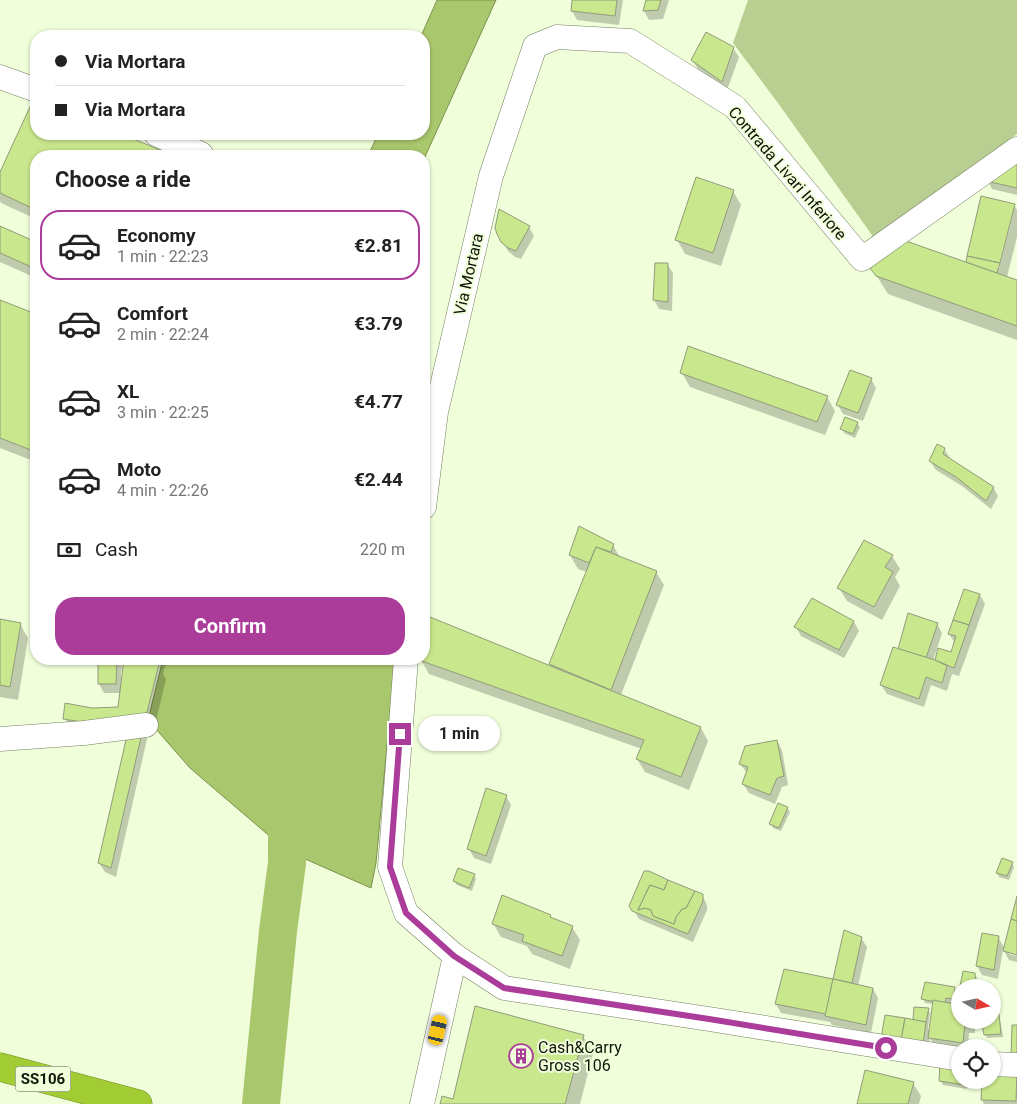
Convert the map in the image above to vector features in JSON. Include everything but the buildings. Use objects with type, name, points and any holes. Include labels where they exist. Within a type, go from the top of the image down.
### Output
[{"type":"highway","name":"SS106","points":[[0,1067],[138,1104]]},
{"type":"street","name":"Contrada Livari Inferiore","points":[[535,46],[557,37],[630,41],[734,107],[862,259],[1017,149]]},
{"type":"street","name":"Via Mortara","points":[[430,460],[436,412],[491,176],[535,46]]},
{"type":"street","points":[[0,77],[30,88]]},
{"type":"street","points":[[170,140],[192,150]]},
{"type":"street","points":[[406,665],[390,867],[406,913],[454,956],[504,988],[951,1058]]},
{"type":"street","points":[[0,739],[84,734],[146,725]]},
{"type":"street","points":[[422,1104],[454,956]]},
{"type":"street","points":[[1001,1064],[1017,1065]]},
{"type":"shaded area","points":[[437,0],[496,0],[428,150],[371,150],[375,140],[430,140],[430,30],[424,30]]},
{"type":"shaded area","points":[[748,0],[1017,0],[1017,134],[874,238],[733,43]]},
{"type":"shaded area","points":[[162,665],[394,665],[376,863],[371,888],[287,851],[190,768],[148,720]]},
{"type":"waterway","points":[[261,1104],[278,931],[287,863],[287,800]]},
{"type":"place","name":"Cash&Carry Gross 106","points":[[521,1056]]},
{"type":"route","points":[[400,734],[390,867],[406,913],[454,956],[504,988],[886,1048]]}]
